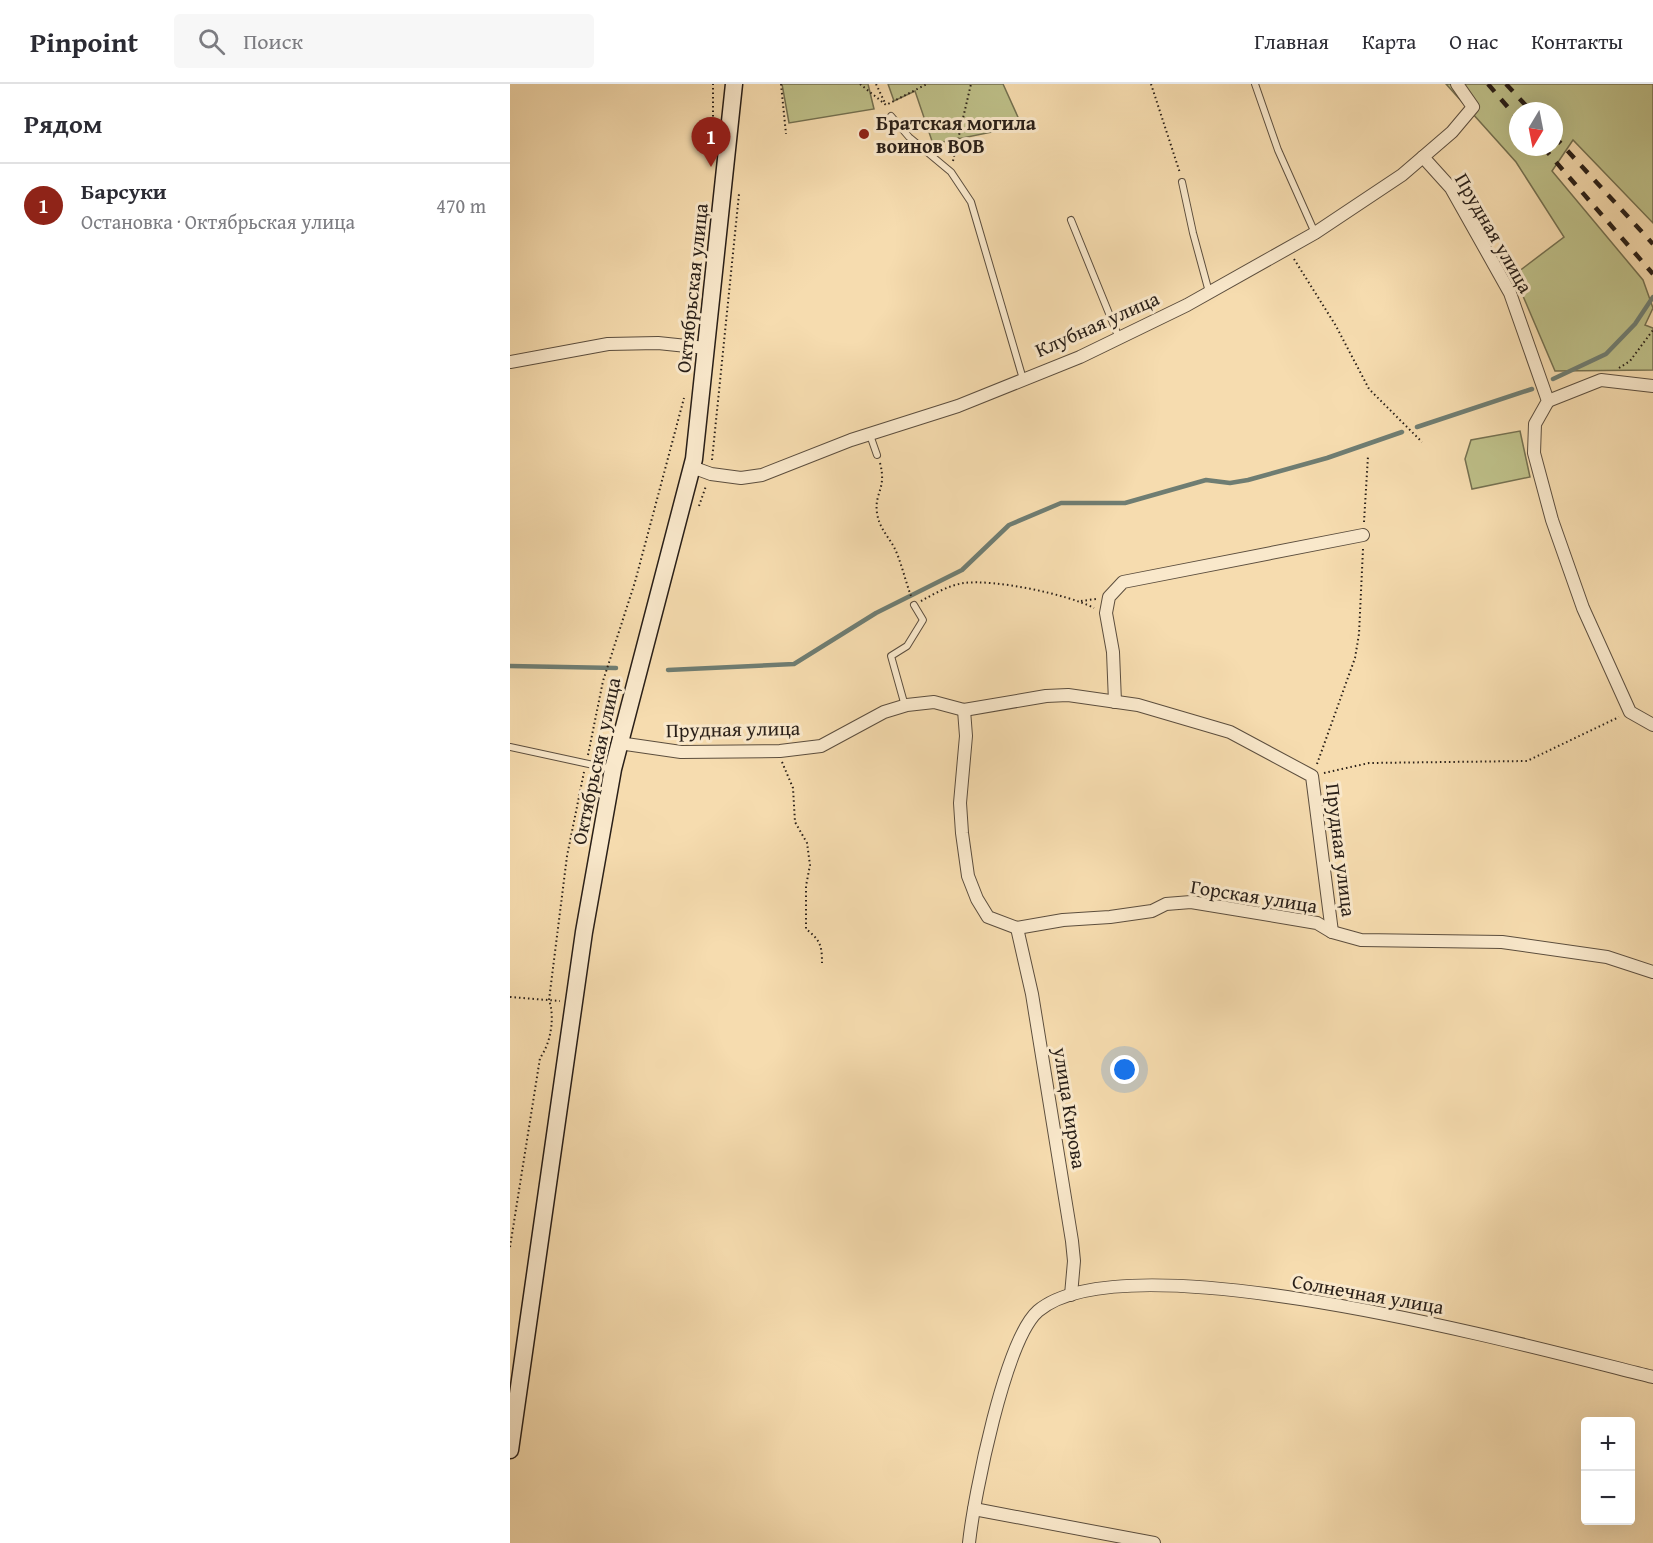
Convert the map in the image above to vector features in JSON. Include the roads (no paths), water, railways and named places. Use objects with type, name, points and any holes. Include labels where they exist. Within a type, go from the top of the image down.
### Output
[{"type":"main road","name":"Октябрьская улица","points":[[510,1450],[584,932],[613,769],[692,467],[734,84]]},
{"type":"street","name":"Клубная улица","points":[[692,467],[711,474],[741,478],[762,476],[870,435],[958,406],[1119,338],[1288,249],[1402,175],[1452,132],[1473,107],[1457,84]]},
{"type":"street","name":"Прудная улица","points":[[1423,157],[1451,188],[1510,293],[1548,400]]},
{"type":"street","points":[[510,362],[608,344],[648,343],[706,348]]},
{"type":"street","points":[[1653,386],[1601,380],[1548,400],[1535,424],[1534,453],[1552,520],[1583,608],[1630,712],[1653,725]]},
{"type":"street","points":[[1115,702],[1113,652],[1106,613],[1109,597],[1123,582],[1364,535]]},
{"type":"street","name":"Прудная улица","points":[[619,743],[681,752],[780,751],[821,746],[876,716],[905,705],[934,702],[964,710],[1046,696],[1068,695],[1138,705],[1230,732],[1312,776],[1332,932]]},
{"type":"street","points":[[964,710],[966,736],[960,803],[968,876],[977,899],[988,916],[1017,928]]},
{"type":"street","name":"Горская улица","points":[[1017,928],[1063,920],[1152,911],[1166,904],[1191,902],[1317,923],[1332,932],[1361,940],[1470,941],[1539,946],[1607,957],[1653,972]]},
{"type":"street","name":"улица Кирова","points":[[1017,928],[1032,994],[1072,1241],[1074,1261],[1071,1295]]},
{"type":"street","name":"Солнечная улица","points":[[969,1543],[974,1509],[995,1416],[1023,1331],[1039,1311],[1071,1295],[1156,1284],[1352,1306],[1528,1344],[1653,1377]]},
{"type":"street","points":[[974,1509],[1154,1543]]},
{"type":"lane","points":[[1255,84],[1278,150],[1315,233]]},
{"type":"lane","points":[[891,116],[909,137],[951,172],[971,202],[1023,379]]},
{"type":"lane","points":[[1182,182],[1209,292]]},
{"type":"lane","points":[[1071,220],[1119,338]]},
{"type":"lane","points":[[870,435],[877,455]]},
{"type":"lane","points":[[905,705],[891,656],[907,646],[923,620],[914,605]]},
{"type":"lane","points":[[510,747],[613,769]]},
{"type":"waterway","points":[[1553,379],[1606,354],[1635,324],[1653,297]]},
{"type":"waterway","points":[[1417,427],[1532,389]]},
{"type":"waterway","points":[[668,670],[794,664],[876,613],[962,570],[1009,525],[1061,503],[1125,503],[1206,480],[1230,483],[1248,480],[1327,458],[1402,432]]},
{"type":"waterway","points":[[510,666],[616,668]]},
{"type":"railway","points":[[1488,84],[1509,108]]},
{"type":"railway","points":[[1506,84],[1523,102]]},
{"type":"railway","points":[[1563,146],[1653,244]]},
{"type":"railway","points":[[1551,156],[1653,274]]},
{"type":"place","name":"Братская могила воинов ВОВ","points":[[864,134]]},
{"type":"place","name":"Барсуки","points":[[711,167]]}]
